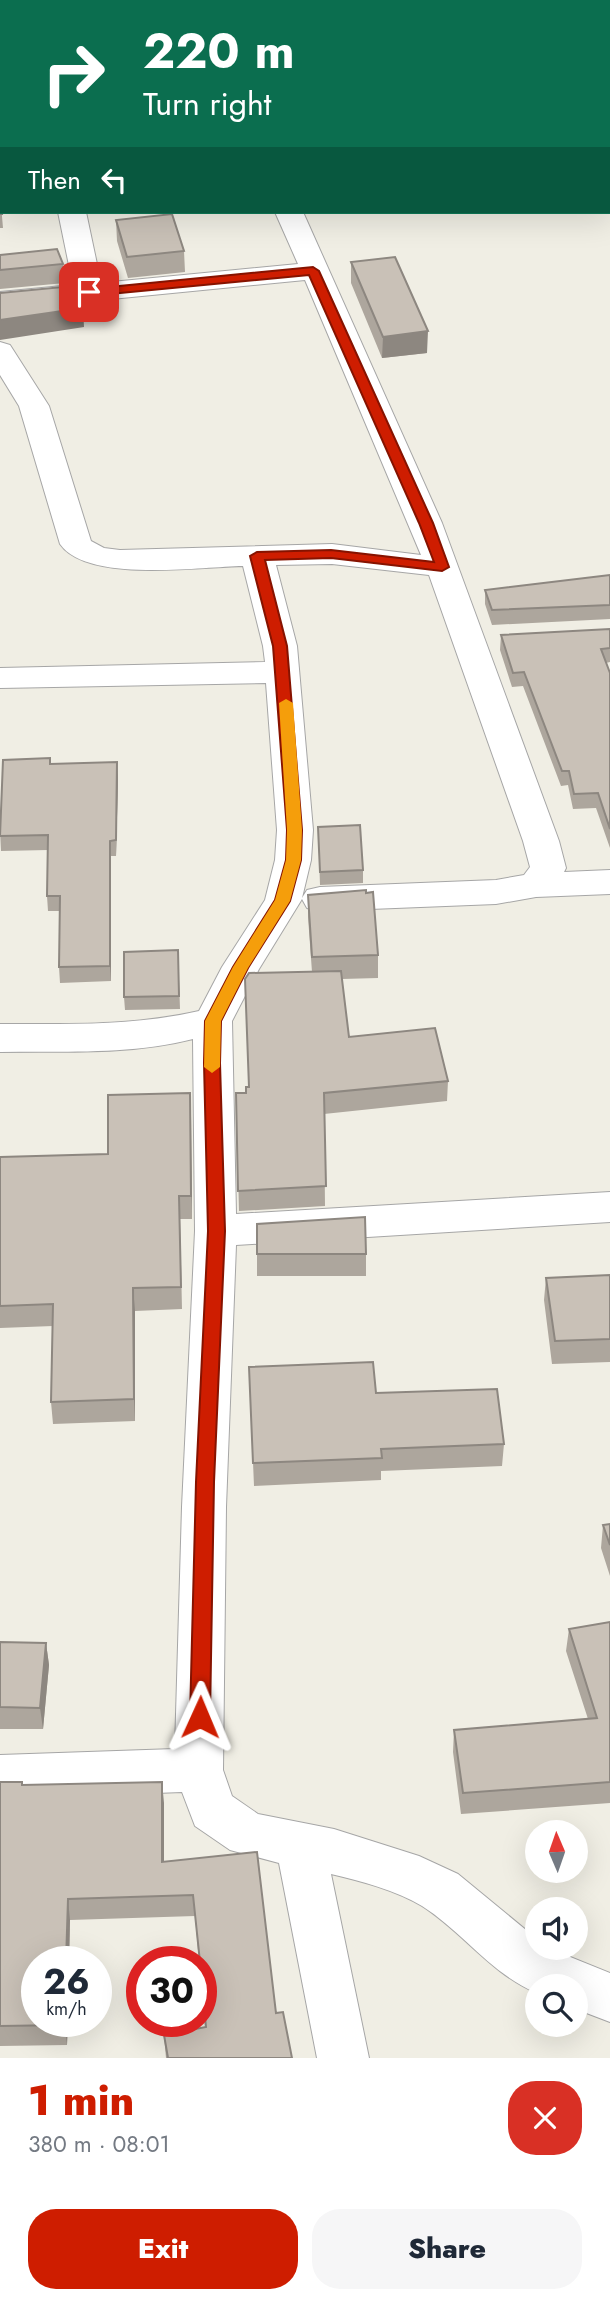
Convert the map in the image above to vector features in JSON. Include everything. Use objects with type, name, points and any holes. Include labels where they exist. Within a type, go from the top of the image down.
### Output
[{"type":"street","points":[[72,214],[89,292]]},
{"type":"street","points":[[290,214],[426,523],[442,567],[481,639],[548,868],[536,885]]},
{"type":"street","points":[[0,301],[313,271]]},
{"type":"street","points":[[0,351],[34,406],[76,544],[84,553],[97,558],[120,560],[331,554],[442,567]]},
{"type":"street","points":[[257,556],[280,646],[295,830],[293,860],[283,901],[240,967],[213,1021],[216,1231],[205,1482],[199,1770],[212,1810],[247,1834],[401,1872],[440,1890],[532,1966],[610,1998]]},
{"type":"street","points":[[0,678],[283,672]]},
{"type":"street","points":[[283,901],[496,892],[536,885],[610,882]]},
{"type":"street","points":[[0,1038],[113,1037],[163,1033],[213,1021]]},
{"type":"street","points":[[216,1231],[610,1207]]},
{"type":"street","points":[[0,1777],[199,1770]]},
{"type":"street","points":[[300,1845],[343,2058]]},
{"type":"building","points":[[172,214],[184,251],[127,257],[116,220]]},
{"type":"building","points":[[57,249],[63,264],[0,270],[0,255]]},
{"type":"building","points":[[395,257],[428,331],[383,337],[351,262]]},
{"type":"building","points":[[73,286],[83,308],[0,320],[0,293]]},
{"type":"building","points":[[610,575],[610,605],[492,610],[485,590]]},
{"type":"building","points":[[610,629],[610,648],[601,649],[610,673],[610,829],[598,793],[574,794],[569,771],[562,771],[524,672],[513,673],[501,635]]},
{"type":"building","points":[[50,758],[50,764],[117,762],[116,840],[110,841],[110,966],[59,967],[60,896],[47,896],[48,835],[0,836],[3,760]]},
{"type":"building","points":[[360,825],[363,870],[320,872],[318,827]]},
{"type":"building","points":[[366,890],[366,893],[373,892],[378,955],[312,957],[308,895]]},
{"type":"building","points":[[178,950],[179,996],[124,997],[124,952]]},
{"type":"building","points":[[341,971],[349,1037],[435,1028],[448,1081],[324,1093],[326,1186],[238,1191],[236,1093],[246,1093],[246,1087],[249,1087],[245,979],[249,973]]},
{"type":"building","points":[[190,1093],[191,1196],[179,1196],[181,1287],[133,1288],[134,1399],[51,1402],[53,1304],[0,1306],[0,1157],[108,1154],[108,1095]]},
{"type":"building","points":[[365,1217],[366,1254],[257,1254],[257,1224]]},
{"type":"building","points":[[610,1275],[610,1339],[555,1341],[546,1278]]},
{"type":"building","points":[[373,1362],[376,1393],[497,1389],[504,1444],[381,1449],[382,1458],[253,1463],[249,1367]]},
{"type":"building","points":[[610,1524],[610,1545],[603,1525]]},
{"type":"building","points":[[610,1622],[610,1782],[463,1793],[454,1730],[597,1718],[569,1629]]},
{"type":"building","points":[[0,1642],[46,1643],[40,1708],[0,1707]]},
{"type":"building","points":[[0,1782],[22,1782],[22,1785],[162,1782],[162,1862],[257,1852],[276,2013],[283,2012],[292,2058],[168,2058],[164,2037],[217,2037],[217,1946],[198,1946],[193,1895],[68,1899],[67,1946],[21,1946],[21,2026],[0,2026]]},
{"type":"slow traffic","points":[[212,1067],[213,1021],[240,967],[283,901],[293,860],[295,830],[286,703]]},
{"type":"route","points":[[89,292],[313,271],[426,523],[442,567],[331,554],[257,556],[280,646],[295,830],[293,860],[283,901],[240,967],[213,1021],[216,1231],[205,1482],[200,1717]]}]
